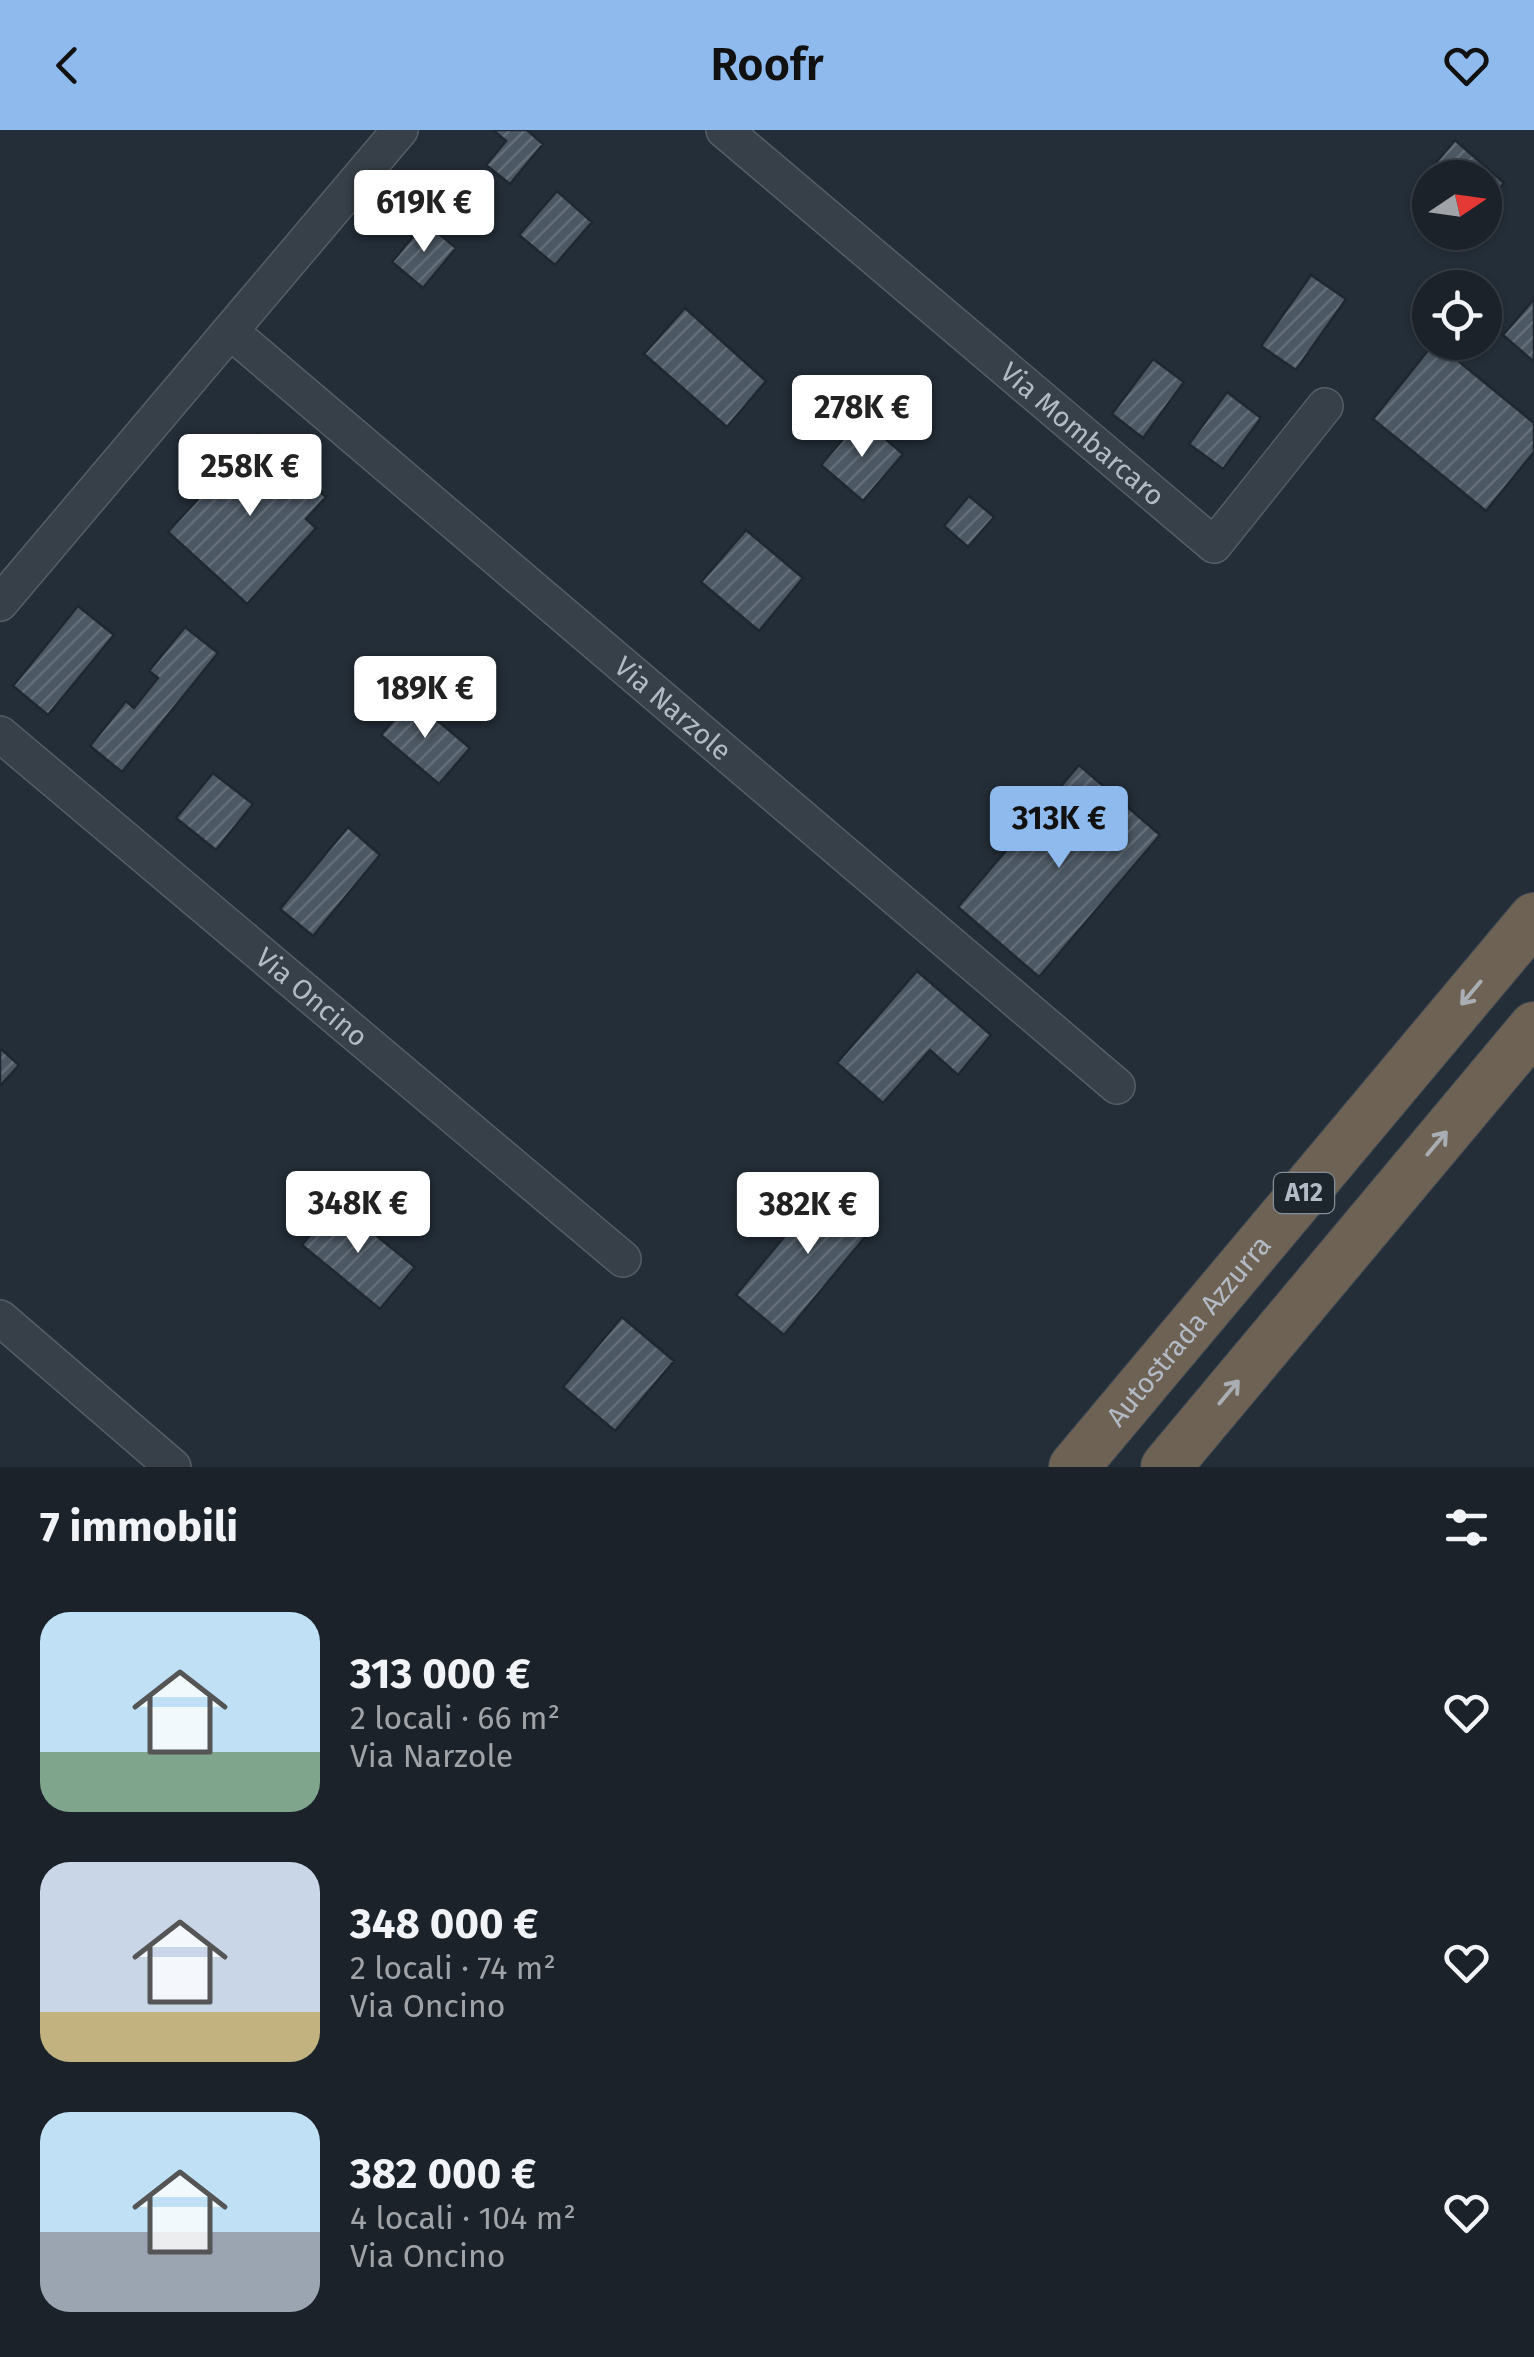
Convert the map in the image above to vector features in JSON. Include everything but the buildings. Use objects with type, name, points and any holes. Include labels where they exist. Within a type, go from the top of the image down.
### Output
[{"type":"highway","name":"Autostrada Azzurra","points":[[1074,1467],[1534,918]]},
{"type":"highway","name":"A12","points":[[1166,1467],[1534,1027]]},
{"type":"street","points":[[0,603],[400,130]]},
{"type":"street","name":"Via Mombarcaro","points":[[724,130],[1214,545],[1325,406]]},
{"type":"street","name":"Via Narzole","points":[[230,332],[1117,1086]]},
{"type":"street","name":"Via Oncino","points":[[0,734],[623,1259]]},
{"type":"street","points":[[0,1318],[172,1467]]}]
